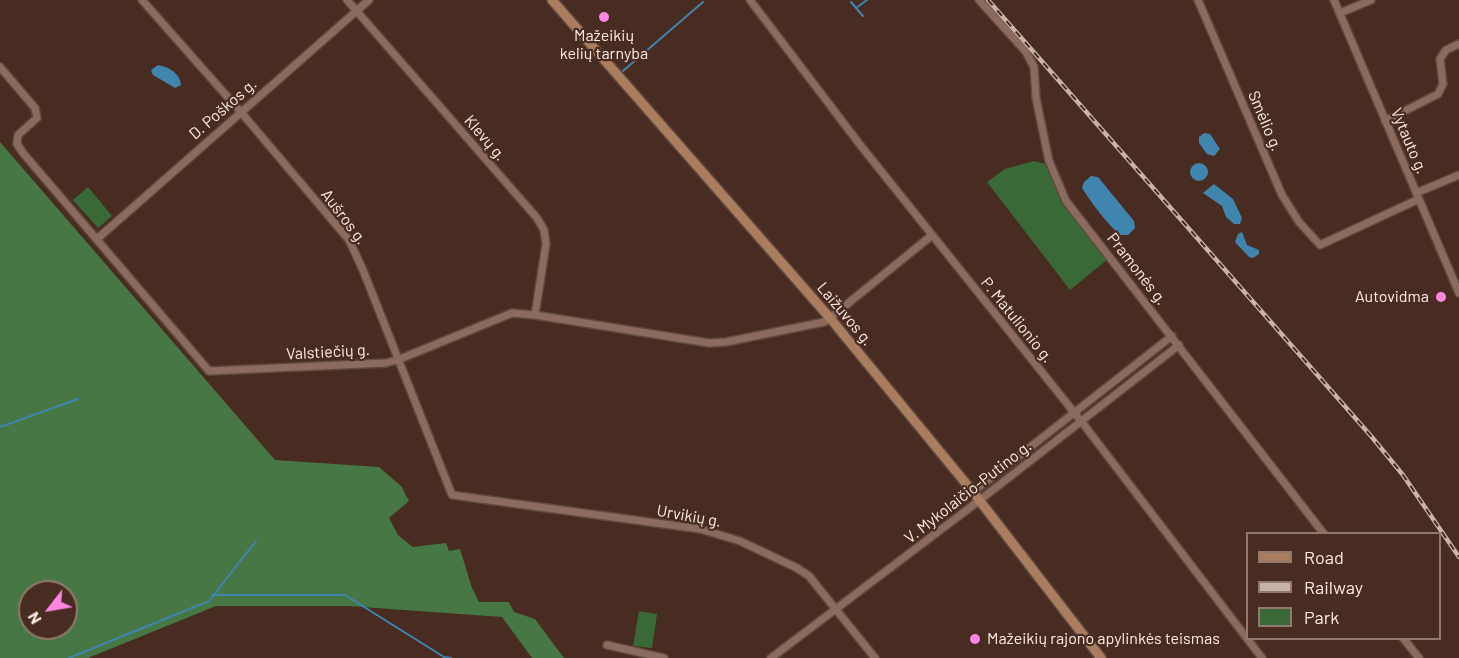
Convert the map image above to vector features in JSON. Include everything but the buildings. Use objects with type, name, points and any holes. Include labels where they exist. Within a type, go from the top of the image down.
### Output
[{"type":"main road","name":"Laižuvos g.","points":[[552,0],[830,318],[980,500],[1101,658]]},
{"type":"street","name":"Aušros g.","points":[[142,0],[349,240],[400,359],[452,495]]},
{"type":"street","name":"Klevų g.","points":[[347,0],[537,218],[544,230],[546,244],[535,315]]},
{"type":"street","name":"D. Poškos g.","points":[[97,239],[369,0]]},
{"type":"street","name":"P. Matulionio g.","points":[[750,0],[932,236],[1074,413],[1246,637]]},
{"type":"street","name":"Pramonės g.","points":[[979,0],[1026,51],[1034,67],[1036,98],[1049,160],[1066,201],[1322,532]]},
{"type":"street","name":"Smėlio g.","points":[[1198,0],[1282,195],[1299,222],[1320,245],[1418,196]]},
{"type":"street","name":"Vytauto g.","points":[[1335,0],[1459,293]]},
{"type":"street","points":[[1340,13],[1371,0]]},
{"type":"street","points":[[1385,121],[1438,94],[1443,84],[1440,59],[1446,50],[1459,44]]},
{"type":"street","name":"Valstiečių g.","points":[[0,67],[35,108],[36,118],[18,135],[17,144],[209,371],[386,363],[512,314],[535,315],[709,343],[736,340],[824,322],[830,318]]},
{"type":"street","points":[[1418,196],[1459,175]]},
{"type":"street","points":[[830,318],[932,236]]},
{"type":"street","name":"V. Mykolaičio-Putino g.","points":[[973,492],[1172,336]]},
{"type":"street","name":"V. Mykolaičio-Putino g.","points":[[771,658],[980,500],[1179,345]]},
{"type":"street","name":"Urvikių g.","points":[[452,495],[699,529],[720,534],[788,563],[809,576],[875,658]]},
{"type":"street","name":"P. Matulionio g.","points":[[1248,640],[1262,658]]},
{"type":"street","points":[[1404,640],[1418,658]]},
{"type":"street","points":[[607,645],[664,658]]},
{"type":"green space","points":[[0,142],[275,460],[379,467],[401,486],[409,501],[389,518],[398,535],[413,547],[446,543],[449,551],[460,549],[472,588],[479,602],[509,602],[514,612],[535,619],[564,658],[532,658],[502,617],[348,606],[216,606],[88,658],[0,658]]},
{"type":"green space","points":[[1034,161],[1045,164],[1065,203],[1108,259],[1070,290],[987,182],[1005,169]]},
{"type":"green space","points":[[88,187],[112,216],[98,228],[73,200]]},
{"type":"green space","points":[[639,611],[657,614],[652,648],[633,646]]},
{"type":"water","points":[[158,65],[173,71],[179,77],[181,85],[175,88],[153,75],[151,70]]},
{"type":"water","points":[[1204,133],[1210,134],[1220,149],[1214,156],[1207,154],[1199,143],[1199,137]]},
{"type":"water","points":[[1199,163],[1205,166],[1208,172],[1205,178],[1199,181],[1193,178],[1190,172],[1193,166]]},
{"type":"water","points":[[1091,176],[1098,177],[1134,221],[1135,228],[1128,235],[1120,235],[1115,230],[1099,213],[1082,188],[1084,182]]},
{"type":"water","points":[[1214,184],[1233,199],[1242,218],[1240,224],[1234,224],[1226,217],[1222,206],[1203,193]]},
{"type":"water","points":[[1242,232],[1247,245],[1259,250],[1259,254],[1253,258],[1249,257],[1235,242],[1238,234]]},
{"type":"waterway","points":[[863,16],[856,8],[867,0]]},
{"type":"waterway","points":[[623,71],[703,2]]},
{"type":"waterway","points":[[851,2],[856,8]]},
{"type":"waterway","points":[[0,427],[78,399]]},
{"type":"waterway","points":[[69,658],[209,601],[256,541]]},
{"type":"waterway","points":[[213,595],[345,595],[444,657],[451,658]]},
{"type":"railway","points":[[988,0],[1371,436],[1403,475],[1459,557]]},
{"type":"place","name":"Mažeikių kelių tarnyba","points":[[604,17]]},
{"type":"place","name":"Autovidma","points":[[1441,297]]},
{"type":"place","name":"Mažeikių rajono apylinkės teismas","points":[[975,639]]}]
